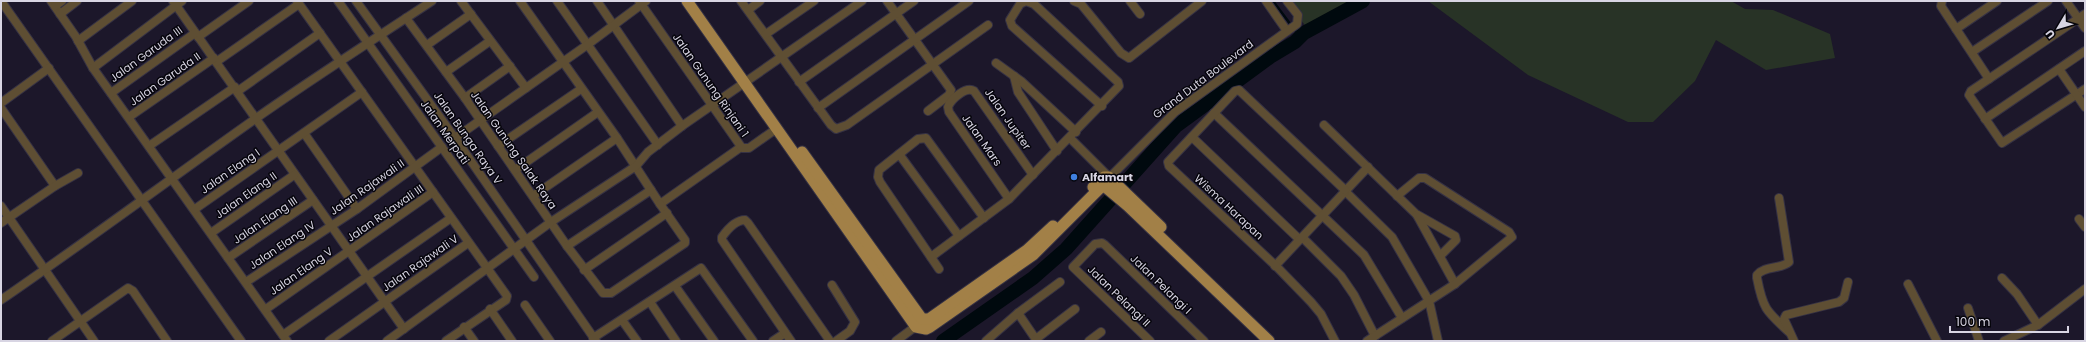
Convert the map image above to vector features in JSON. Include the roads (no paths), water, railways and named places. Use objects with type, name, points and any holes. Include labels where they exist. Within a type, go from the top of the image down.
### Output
[{"type":"main road","points":[[687,1],[918,315],[920,323]]},
{"type":"main road","points":[[695,1],[776,128],[920,323]]},
{"type":"main road","points":[[920,323],[930,319],[1027,250],[1102,178],[1127,194],[1276,341]]},
{"type":"main road","points":[[1107,181],[1128,206],[1268,341]]},
{"type":"street","points":[[2,1],[241,341]]},
{"type":"street","points":[[60,14],[77,1]]},
{"type":"street","points":[[78,40],[132,1]]},
{"type":"street","points":[[93,68],[177,4],[190,1]]},
{"type":"street","name":"Jalan Garuda III","points":[[111,93],[249,1]]},
{"type":"street","name":"Jalan Merpati","points":[[338,1],[534,277]]},
{"type":"street","points":[[1,300],[256,118],[340,60],[381,36],[432,1]]},
{"type":"street","points":[[461,1],[526,88]]},
{"type":"street","points":[[520,1],[617,138],[667,213],[584,270]]},
{"type":"street","points":[[557,1],[658,145]]},
{"type":"street","points":[[597,1],[682,126]]},
{"type":"street","points":[[741,1],[833,128],[839,129],[988,25]]},
{"type":"street","points":[[748,10],[760,1]]},
{"type":"street","points":[[766,34],[814,1]]},
{"type":"street","points":[[387,341],[486,269],[515,250],[551,222],[636,166],[658,145],[682,126],[713,106],[862,1]]},
{"type":"street","points":[[887,1],[951,90],[949,95],[928,112]]},
{"type":"street","points":[[799,82],[914,1]]},
{"type":"street","points":[[818,108],[969,1]]},
{"type":"street","points":[[931,257],[1009,199],[1102,106],[1117,89],[1118,82],[1034,4],[1026,1],[1020,4],[1011,18],[1012,26],[1102,106]]},
{"type":"street","points":[[1130,1],[1140,14]]},
{"type":"street","points":[[1266,1],[1292,28],[1298,15],[1287,1]]},
{"type":"street","points":[[1942,1],[1941,6],[1989,78]]},
{"type":"street","points":[[1956,29],[1997,1]]},
{"type":"street","points":[[1972,52],[2048,1]]},
{"type":"street","points":[[2066,1],[2081,16],[2085,28]]},
{"type":"street","name":"Jalan Bunga Raya V","points":[[358,2],[561,288],[595,339]]},
{"type":"street","points":[[455,138],[614,26],[642,2]]},
{"type":"street","name":"Jalan Gunung Rinjani 1","points":[[642,2],[741,147],[746,149],[749,148],[776,128]]},
{"type":"street","points":[[1078,2],[1121,53],[1129,58],[1198,2]]},
{"type":"street","points":[[56,3],[60,14],[78,40],[93,68],[266,309],[285,338],[367,277],[451,218]]},
{"type":"street","points":[[177,4],[196,35],[237,89],[294,175],[404,329]]},
{"type":"street","points":[[299,4],[416,166],[486,269],[508,298],[464,327],[446,341]]},
{"type":"street","name":"Jalan Garuda II","points":[[129,117],[216,62],[299,4]]},
{"type":"street","points":[[427,45],[471,14]]},
{"type":"street","points":[[2081,16],[1989,78],[1969,94],[1999,142],[2004,143],[2085,89]]},
{"type":"street","name":"Jalan Gunung Salak Raya","points":[[406,18],[465,98],[566,246],[605,294],[611,293],[685,244],[685,240],[667,213]]},
{"type":"street","name":"Grand Duta Boulevard","points":[[1107,181],[1175,112],[1292,28]]},
{"type":"street","points":[[149,146],[320,33]]},
{"type":"street","points":[[446,72],[490,41]]},
{"type":"street","points":[[1984,119],[2085,51]]},
{"type":"street","points":[[996,62],[1014,76],[1076,132]]},
{"type":"street","points":[[465,98],[510,66]]},
{"type":"street","points":[[1,102],[49,68]]},
{"type":"street","points":[[2059,69],[2085,107]]},
{"type":"street","points":[[1014,76],[1018,92],[1057,151]]},
{"type":"street","points":[[498,146],[581,89]]},
{"type":"street","name":"Jalan Jupiter","points":[[958,96],[968,89],[974,91],[1033,175]]},
{"type":"street","name":"Wisma Harapan","points":[[1335,341],[1316,308],[1276,266],[1169,166],[1169,160],[1236,91],[1241,91],[1392,237],[1430,303],[1438,341]]},
{"type":"street","name":"Jalan Elang I","points":[[194,209],[362,92]]},
{"type":"street","name":"Jalan Mars","points":[[958,96],[949,104],[948,109],[1009,199]]},
{"type":"street","points":[[1,108],[56,186]]},
{"type":"street","points":[[515,170],[598,112]]},
{"type":"street","points":[[1214,113],[1364,255],[1402,318]]},
{"type":"street","points":[[1324,125],[1416,214],[1456,237],[1456,240],[1440,256]]},
{"type":"street","points":[[304,133],[357,209]]},
{"type":"street","points":[[1192,137],[1340,276],[1354,295],[1375,336]]},
{"type":"street","points":[[533,196],[617,138]]},
{"type":"street","points":[[939,269],[878,177],[881,167],[921,138],[927,138],[984,218]]},
{"type":"street","points":[[1070,138],[1107,181]]},
{"type":"street","name":"Jalan Rajawali II","points":[[331,225],[357,209],[442,147]]},
{"type":"street","points":[[660,204],[741,147]]},
{"type":"street","points":[[899,154],[958,236]]},
{"type":"street","points":[[1276,266],[1370,169]]},
{"type":"street","points":[[1,223],[78,173]]},
{"type":"street","name":"Jalan Elang II","points":[[211,233],[294,175]]},
{"type":"street","points":[[1367,341],[1402,318],[1430,303],[1509,241],[1512,236],[1424,178],[1419,178],[1397,196]]},
{"type":"street","points":[[566,246],[651,190]]},
{"type":"street","name":"Jalan Rajawali III","points":[[349,251],[433,192]]},
{"type":"street","points":[[1779,198],[1789,262],[1785,265],[1762,271],[1757,275],[1757,278],[1761,299],[1765,310],[1789,332]]},
{"type":"street","name":"Jalan Elang III","points":[[228,258],[313,200]]},
{"type":"street","points":[[1,206],[94,341]]},
{"type":"street","points":[[1416,214],[1454,284]]},
{"type":"street","points":[[2079,219],[2085,226]]},
{"type":"street","points":[[791,341],[722,240],[722,237],[727,230],[743,220],[748,223],[830,341]]},
{"type":"street","name":"Jalan Elang IV","points":[[246,282],[331,225]]},
{"type":"street","name":"Jalan Rajawali V","points":[[329,341],[468,243]]},
{"type":"street","name":"Jalan Pelangi I","points":[[1073,267],[1095,244],[1102,244],[1204,341]]},
{"type":"street","name":"Jalan Elang V","points":[[266,309],[349,251]]},
{"type":"street","name":"Jalan Pelangi II","points":[[1073,267],[1150,341]]},
{"type":"street","points":[[595,339],[699,269],[703,269],[753,341]]},
{"type":"street","points":[[2002,278],[2017,294],[2038,325]]},
{"type":"street","points":[[986,341],[997,338],[1018,313],[1060,282]]},
{"type":"street","points":[[1794,341],[1784,319],[1786,315],[1839,302],[1844,298],[1848,282]]},
{"type":"street","points":[[1908,284],[1938,341]]},
{"type":"street","points":[[832,285],[855,322],[850,331],[836,341]]},
{"type":"street","points":[[675,286],[714,341]]},
{"type":"street","points":[[52,341],[128,288],[133,291],[168,341]]},
{"type":"street","points":[[2004,341],[2038,325],[2085,289]]},
{"type":"street","points":[[650,302],[676,341]]},
{"type":"street","points":[[525,305],[550,341]]},
{"type":"street","points":[[1968,308],[1979,341]]},
{"type":"street","points":[[490,309],[512,341]]},
{"type":"street","points":[[1018,313],[1037,340],[1075,309]]},
{"type":"street","points":[[622,320],[637,341]]},
{"type":"street","points":[[896,341],[920,323]]},
{"type":"street","points":[[464,327],[474,341]]},
{"type":"street","points":[[1089,341],[1101,332]]},
{"type":"street","points":[[774,341],[785,333]]},
{"type":"waterway","points":[[1273,1],[1300,37]]},
{"type":"waterway","points":[[943,341],[1033,278],[1066,249],[1176,126],[1270,57],[1295,42],[1304,33],[1363,1]]},
{"type":"place","name":"Alfamart","points":[[1074,177]]}]
